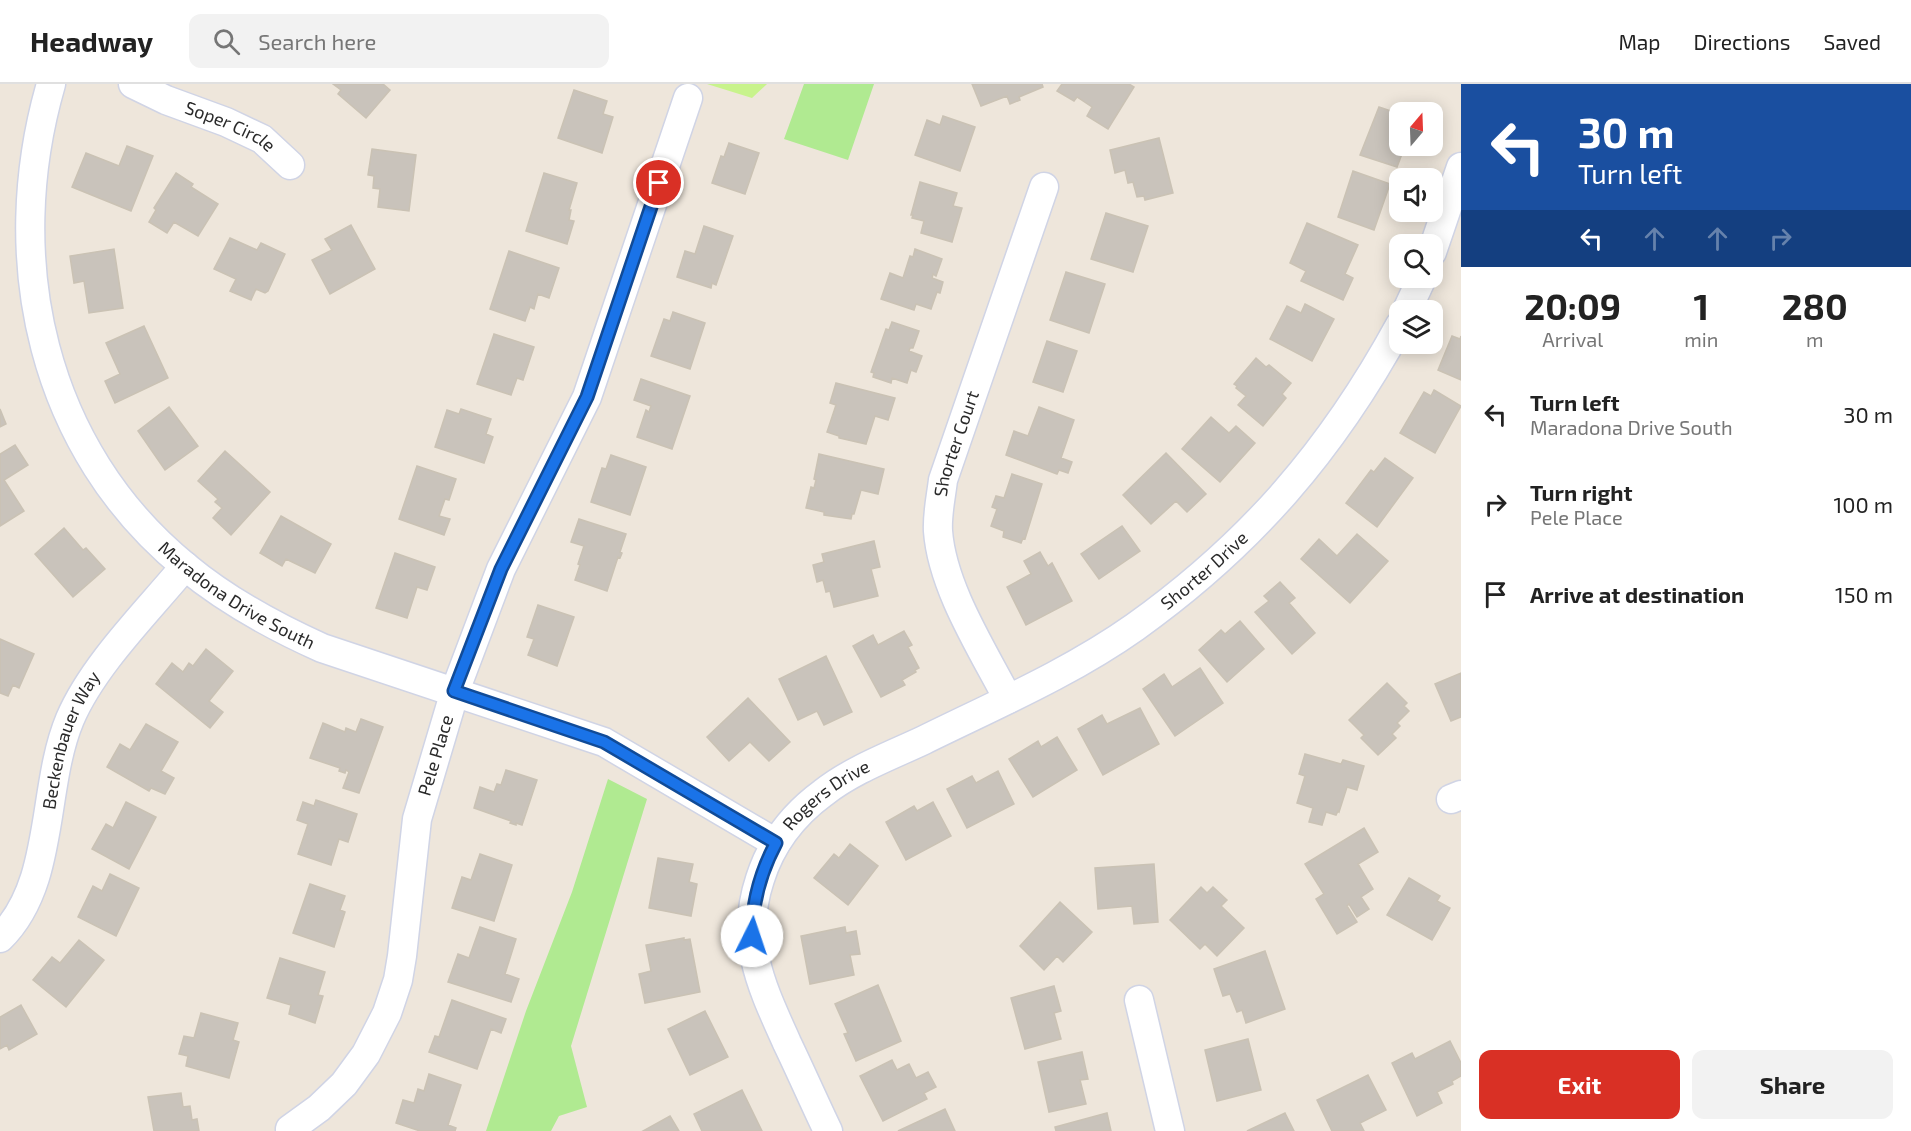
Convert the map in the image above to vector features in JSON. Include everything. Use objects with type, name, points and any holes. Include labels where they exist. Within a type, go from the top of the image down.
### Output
[{"type":"street","name":"Maradona Drive South","points":[[51,84],[31,138],[20,205],[20,273],[27,322],[46,383],[60,413],[85,457],[133,517],[185,566],[224,596],[282,630],[322,648],[604,742],[776,843]]},
{"type":"street","name":"Soper Circle","points":[[133,84],[262,139],[290,165]]},
{"type":"street","name":"Pele Place","points":[[290,1129],[319,1108],[352,1075],[377,1035],[391,1003],[402,956],[417,819],[454,691],[501,569],[587,397],[687,98]]},
{"type":"street","points":[[1439,234],[1461,167]]},
{"type":"street","name":"Shorter Court","points":[[1008,699],[948,579],[938,529],[939,505],[943,480],[1044,187]]},
{"type":"street","name":"Shorter Drive","points":[[935,734],[1048,679],[1117,639],[1186,588],[1232,549],[1282,497],[1321,450],[1360,393],[1389,344]]},
{"type":"street","name":"Beckenbauer Way","points":[[0,938],[19,915],[35,878],[58,759],[75,709],[100,668],[185,566]]},
{"type":"street","name":"Rogers Drive","points":[[828,1131],[763,990],[754,958],[752,930],[754,902],[759,880],[776,843],[800,812],[825,791],[935,734]]},
{"type":"street","points":[[1139,1000],[1170,1131]]},
{"type":"green space","points":[[707,84],[767,84],[752,98]]},
{"type":"green space","points":[[804,84],[874,84],[848,160],[784,139]]},
{"type":"green space","points":[[608,779],[647,799],[571,1046],[587,1107],[559,1116],[551,1131],[486,1131],[526,1011],[572,892]]},
{"type":"building","points":[[333,84],[383,84],[390,90],[366,118],[338,94],[341,90]]},
{"type":"building","points":[[972,84],[1042,84],[1043,87],[1019,97],[1020,100],[1010,104],[1007,96],[981,106]]},
{"type":"building","points":[[1062,84],[1129,84],[1134,87],[1108,129],[1087,116],[1092,107],[1077,97],[1074,101],[1057,91]]},
{"type":"building","points":[[574,90],[607,101],[603,114],[613,117],[602,153],[558,138]]},
{"type":"building","points":[[1379,107],[1389,110],[1389,156],[1401,156],[1397,167],[1360,155]]},
{"type":"building","points":[[943,116],[975,127],[960,171],[915,155],[927,120],[940,125]]},
{"type":"building","points":[[1159,138],[1173,193],[1145,200],[1144,196],[1137,197],[1133,182],[1128,183],[1125,170],[1115,173],[1110,150]]},
{"type":"building","points":[[729,143],[759,153],[745,194],[712,183],[721,156],[724,157]]},
{"type":"building","points":[[127,146],[153,156],[131,211],[72,187],[86,153],[119,166]]},
{"type":"building","points":[[372,149],[416,155],[409,211],[378,207],[380,189],[373,188],[374,176],[368,175]]},
{"type":"building","points":[[1353,171],[1389,184],[1374,230],[1338,217]]},
{"type":"building","points":[[176,173],[193,184],[191,187],[218,204],[198,236],[174,222],[167,233],[149,222],[156,210],[154,208]]},
{"type":"building","points":[[544,173],[577,183],[569,210],[571,210],[569,220],[574,221],[567,244],[526,231]]},
{"type":"building","points":[[920,182],[957,193],[953,206],[962,208],[952,242],[921,233],[924,221],[912,218]]},
{"type":"building","points":[[1106,213],[1148,226],[1133,272],[1091,259]]},
{"type":"building","points":[[1307,223],[1358,245],[1345,274],[1353,278],[1343,300],[1301,281],[1306,271],[1290,263]]},
{"type":"building","points":[[351,225],[375,269],[330,294],[312,260],[332,250],[325,239]]},
{"type":"building","points":[[704,226],[733,236],[716,285],[712,283],[711,288],[677,277],[685,251],[695,254]]},
{"type":"building","points":[[230,238],[257,250],[261,243],[285,254],[268,291],[265,293],[256,289],[251,300],[230,291],[236,279],[214,269]]},
{"type":"building","points":[[114,249],[123,308],[89,313],[84,281],[74,283],[70,256]]},
{"type":"building","points":[[915,249],[942,259],[936,276],[933,274],[932,278],[943,282],[931,309],[916,304],[914,310],[881,299],[890,273],[903,278],[910,256],[913,257]]},
{"type":"building","points":[[509,251],[559,268],[549,298],[538,294],[534,309],[530,307],[525,321],[490,309]]},
{"type":"building","points":[[1066,272],[1105,284],[1089,333],[1050,320]]},
{"type":"building","points":[[1305,304],[1334,319],[1312,361],[1270,339],[1287,306],[1301,313]]},
{"type":"building","points":[[673,312],[705,323],[690,369],[651,356],[664,319],[670,321]]},
{"type":"building","points":[[892,322],[919,331],[913,348],[909,351],[922,356],[916,372],[911,370],[907,383],[892,378],[891,383],[873,377],[874,373],[871,372],[886,329],[889,330]]},
{"type":"building","points":[[144,326],[168,378],[115,403],[105,381],[120,374],[106,343]]},
{"type":"building","points":[[494,334],[534,347],[523,380],[517,378],[511,395],[477,384]]},
{"type":"building","points":[[1452,336],[1460,339],[1461,336],[1461,380],[1438,370]]},
{"type":"building","points":[[1047,341],[1077,351],[1063,392],[1033,382]]},
{"type":"building","points":[[1256,358],[1266,367],[1269,365],[1291,383],[1282,394],[1286,398],[1263,426],[1238,405],[1246,396],[1234,384]]},
{"type":"building","points":[[641,379],[690,396],[672,449],[637,437],[646,410],[649,412],[651,406],[634,400]]},
{"type":"building","points":[[836,383],[895,398],[888,420],[875,416],[866,444],[839,438],[827,432],[836,405],[830,403]]},
{"type":"building","points":[[1434,390],[1461,406],[1435,453],[1400,433],[1424,392],[1431,396]]},
{"type":"building","points":[[169,407],[198,446],[165,470],[138,431]]},
{"type":"building","points":[[1039,407],[1074,420],[1061,458],[1072,462],[1068,473],[1059,470],[1057,474],[1006,455],[1014,431],[1028,436]]},
{"type":"building","points":[[0,409],[6,424],[0,427]]},
{"type":"building","points":[[461,409],[491,419],[486,434],[493,437],[484,463],[435,447],[447,410],[459,414]]},
{"type":"building","points":[[1211,417],[1229,433],[1236,426],[1255,443],[1220,482],[1182,449]]},
{"type":"building","points":[[15,445],[28,465],[4,480],[24,511],[0,526],[0,454]]},
{"type":"building","points":[[225,451],[270,492],[231,535],[213,518],[222,508],[215,502],[218,499],[198,481]]},
{"type":"building","points":[[1166,453],[1206,494],[1187,512],[1176,501],[1151,524],[1123,495]]},
{"type":"building","points":[[819,454],[884,469],[878,494],[861,490],[851,519],[824,515],[824,512],[806,508],[811,487],[814,488],[816,480],[814,479]]},
{"type":"building","points":[[611,455],[646,467],[630,515],[591,502],[602,468],[606,469]]},
{"type":"building","points":[[1385,458],[1413,478],[1377,527],[1346,503],[1371,470],[1374,472]]},
{"type":"building","points":[[417,466],[456,479],[449,500],[445,499],[439,516],[450,519],[444,535],[399,519]]},
{"type":"building","points":[[1012,474],[1042,484],[1025,539],[1023,538],[1021,543],[1003,537],[1004,531],[991,526],[997,509],[992,507],[996,496],[1004,498]]},
{"type":"building","points":[[281,516],[331,544],[315,573],[286,559],[282,566],[260,553]]},
{"type":"building","points":[[579,519],[626,534],[620,552],[622,553],[620,558],[618,557],[607,591],[575,580],[584,546],[571,542]]},
{"type":"building","points":[[1122,526],[1140,551],[1099,579],[1081,554]]},
{"type":"building","points":[[64,528],[83,550],[86,548],[105,569],[73,597],[35,554]]},
{"type":"building","points":[[1357,534],[1388,561],[1350,603],[1301,559],[1319,539],[1337,556]]},
{"type":"building","points":[[874,541],[880,567],[871,569],[878,596],[834,607],[830,591],[826,592],[823,580],[817,582],[813,565],[824,562],[822,554]]},
{"type":"building","points":[[1040,552],[1048,566],[1052,563],[1072,601],[1026,625],[1007,587],[1031,574],[1024,561]]},
{"type":"building","points":[[395,553],[435,567],[427,590],[417,587],[407,618],[376,608]]},
{"type":"building","points":[[1280,582],[1295,598],[1289,603],[1315,633],[1292,654],[1255,612],[1269,601],[1264,596]]},
{"type":"building","points":[[538,605],[574,617],[557,666],[528,655],[534,639],[527,637]]},
{"type":"building","points":[[1240,621],[1264,649],[1227,682],[1199,650],[1221,630],[1225,634]]},
{"type":"building","points":[[904,631],[912,645],[908,647],[919,668],[902,680],[905,685],[881,697],[853,646],[873,635],[878,645]]},
{"type":"building","points":[[0,639],[34,654],[19,688],[13,685],[8,696],[0,693]]},
{"type":"building","points":[[206,649],[233,671],[209,701],[223,712],[210,728],[156,684],[172,663],[183,672],[189,663],[193,666]]},
{"type":"building","points":[[826,656],[852,712],[824,725],[817,711],[798,720],[779,679]]},
{"type":"building","points":[[1200,668],[1223,703],[1175,736],[1143,689],[1164,674],[1172,687]]},
{"type":"building","points":[[1461,673],[1461,717],[1451,721],[1435,684]]},
{"type":"building","points":[[1387,683],[1407,703],[1404,706],[1409,711],[1397,723],[1400,726],[1392,734],[1396,738],[1378,755],[1361,738],[1364,735],[1349,720]]},
{"type":"building","points":[[748,698],[790,742],[769,761],[750,742],[729,761],[707,737]]},
{"type":"building","points":[[1140,708],[1159,744],[1103,775],[1078,729],[1102,715],[1107,724]]},
{"type":"building","points":[[361,719],[383,727],[359,793],[343,788],[349,772],[339,771],[340,768],[310,758],[323,723],[345,732],[346,728],[356,732]]},
{"type":"building","points":[[146,724],[178,742],[161,771],[174,778],[165,794],[151,788],[149,791],[107,767],[120,744],[130,750]]},
{"type":"building","points":[[1057,737],[1077,770],[1033,797],[1009,759],[1038,741],[1041,747]]},
{"type":"building","points":[[1305,754],[1341,764],[1343,760],[1364,766],[1357,790],[1347,787],[1339,812],[1336,815],[1326,812],[1322,825],[1309,822],[1313,808],[1297,803],[1305,776],[1299,774]]},
{"type":"building","points":[[506,770],[537,780],[522,825],[510,823],[511,821],[474,808],[480,787],[494,792],[497,784],[501,785]]},
{"type":"building","points":[[998,771],[1014,804],[967,828],[947,789],[972,776],[976,783]]},
{"type":"building","points":[[316,800],[357,814],[348,842],[339,839],[331,865],[298,854],[308,824],[297,820],[303,802],[314,806]]},
{"type":"building","points":[[126,802],[156,817],[129,869],[92,849],[106,824],[113,828]]},
{"type":"building","points":[[933,802],[951,836],[906,860],[886,822],[914,806],[917,811]]},
{"type":"building","points":[[1364,828],[1378,852],[1358,864],[1373,889],[1361,897],[1369,909],[1357,917],[1349,904],[1347,906],[1357,922],[1337,934],[1316,899],[1324,894],[1305,864]]},
{"type":"building","points":[[850,844],[878,866],[848,905],[814,878],[834,854],[839,858]]},
{"type":"building","points":[[480,854],[512,865],[494,921],[452,908],[462,877],[471,880]]},
{"type":"building","points":[[658,858],[693,864],[689,882],[697,884],[691,916],[649,908]]},
{"type":"building","points":[[1154,864],[1158,922],[1134,924],[1132,906],[1098,909],[1095,868]]},
{"type":"building","points":[[110,874],[139,888],[116,936],[78,917],[93,886],[102,891]]},
{"type":"building","points":[[1409,878],[1440,896],[1437,901],[1450,908],[1432,940],[1387,915]]},
{"type":"building","points":[[310,884],[345,896],[340,910],[345,912],[334,947],[293,933]]},
{"type":"building","points":[[1201,887],[1207,893],[1213,887],[1227,900],[1221,906],[1244,928],[1217,956],[1205,944],[1200,949],[1170,920]]},
{"type":"building","points":[[1060,902],[1092,932],[1063,962],[1057,956],[1044,970],[1020,946]]},
{"type":"building","points":[[480,927],[516,939],[505,974],[519,979],[511,1002],[448,982],[458,954],[469,958]]},
{"type":"building","points":[[845,927],[846,933],[856,931],[860,954],[850,955],[854,975],[810,984],[801,936]]},
{"type":"building","points":[[684,938],[684,940],[690,939],[700,992],[645,1003],[639,974],[651,971],[646,945]]},
{"type":"building","points":[[79,940],[104,960],[66,1007],[33,980],[52,957],[60,963]]},
{"type":"building","points":[[1265,951],[1285,1009],[1246,1023],[1242,1010],[1237,1012],[1230,994],[1223,996],[1214,969]]},
{"type":"building","points":[[280,958],[325,972],[318,995],[323,996],[315,1023],[289,1014],[291,1005],[267,998]]},
{"type":"building","points":[[878,985],[901,1041],[856,1061],[844,1034],[848,1033],[835,1004]]},
{"type":"building","points":[[1054,986],[1061,1011],[1054,1013],[1061,1039],[1025,1049],[1011,998]]},
{"type":"building","points":[[452,1000],[506,1019],[501,1033],[491,1029],[477,1069],[429,1052],[435,1036],[439,1037]]},
{"type":"building","points":[[21,1005],[37,1034],[9,1050],[7,1045],[0,1049],[0,1017]]},
{"type":"building","points":[[705,1011],[728,1057],[690,1075],[668,1029]]},
{"type":"building","points":[[201,1013],[238,1023],[233,1040],[239,1042],[229,1078],[186,1066],[188,1056],[179,1054],[184,1036],[194,1038]]},
{"type":"building","points":[[1248,1039],[1261,1090],[1217,1101],[1205,1050]]},
{"type":"building","points":[[1450,1041],[1461,1063],[1461,1076],[1452,1081],[1453,1084],[1437,1092],[1442,1103],[1417,1116],[1392,1063],[1412,1053],[1415,1059]]},
{"type":"building","points":[[1082,1052],[1088,1079],[1080,1080],[1086,1104],[1049,1112],[1038,1062]]},
{"type":"building","points":[[892,1060],[897,1070],[909,1064],[916,1078],[928,1072],[936,1087],[924,1093],[927,1099],[883,1121],[860,1076]]},
{"type":"building","points":[[429,1074],[461,1085],[448,1125],[456,1128],[455,1131],[420,1131],[396,1123],[403,1100],[414,1103],[418,1089],[424,1091]]},
{"type":"building","points":[[1368,1075],[1386,1110],[1360,1123],[1364,1131],[1332,1131],[1317,1100]]},
{"type":"building","points":[[742,1090],[762,1131],[702,1131],[694,1114]]},
{"type":"building","points":[[181,1093],[183,1107],[190,1106],[192,1120],[197,1119],[199,1131],[154,1131],[148,1097]]},
{"type":"building","points":[[945,1109],[955,1131],[898,1131]]},
{"type":"building","points":[[1107,1113],[1111,1131],[1056,1131],[1055,1127]]},
{"type":"building","points":[[1285,1113],[1294,1131],[1247,1131]]},
{"type":"building","points":[[670,1116],[679,1131],[643,1131]]},
{"type":"route","points":[[659,183],[587,397],[494,584],[454,691],[604,742],[776,843],[759,880],[754,902],[752,936]]}]
